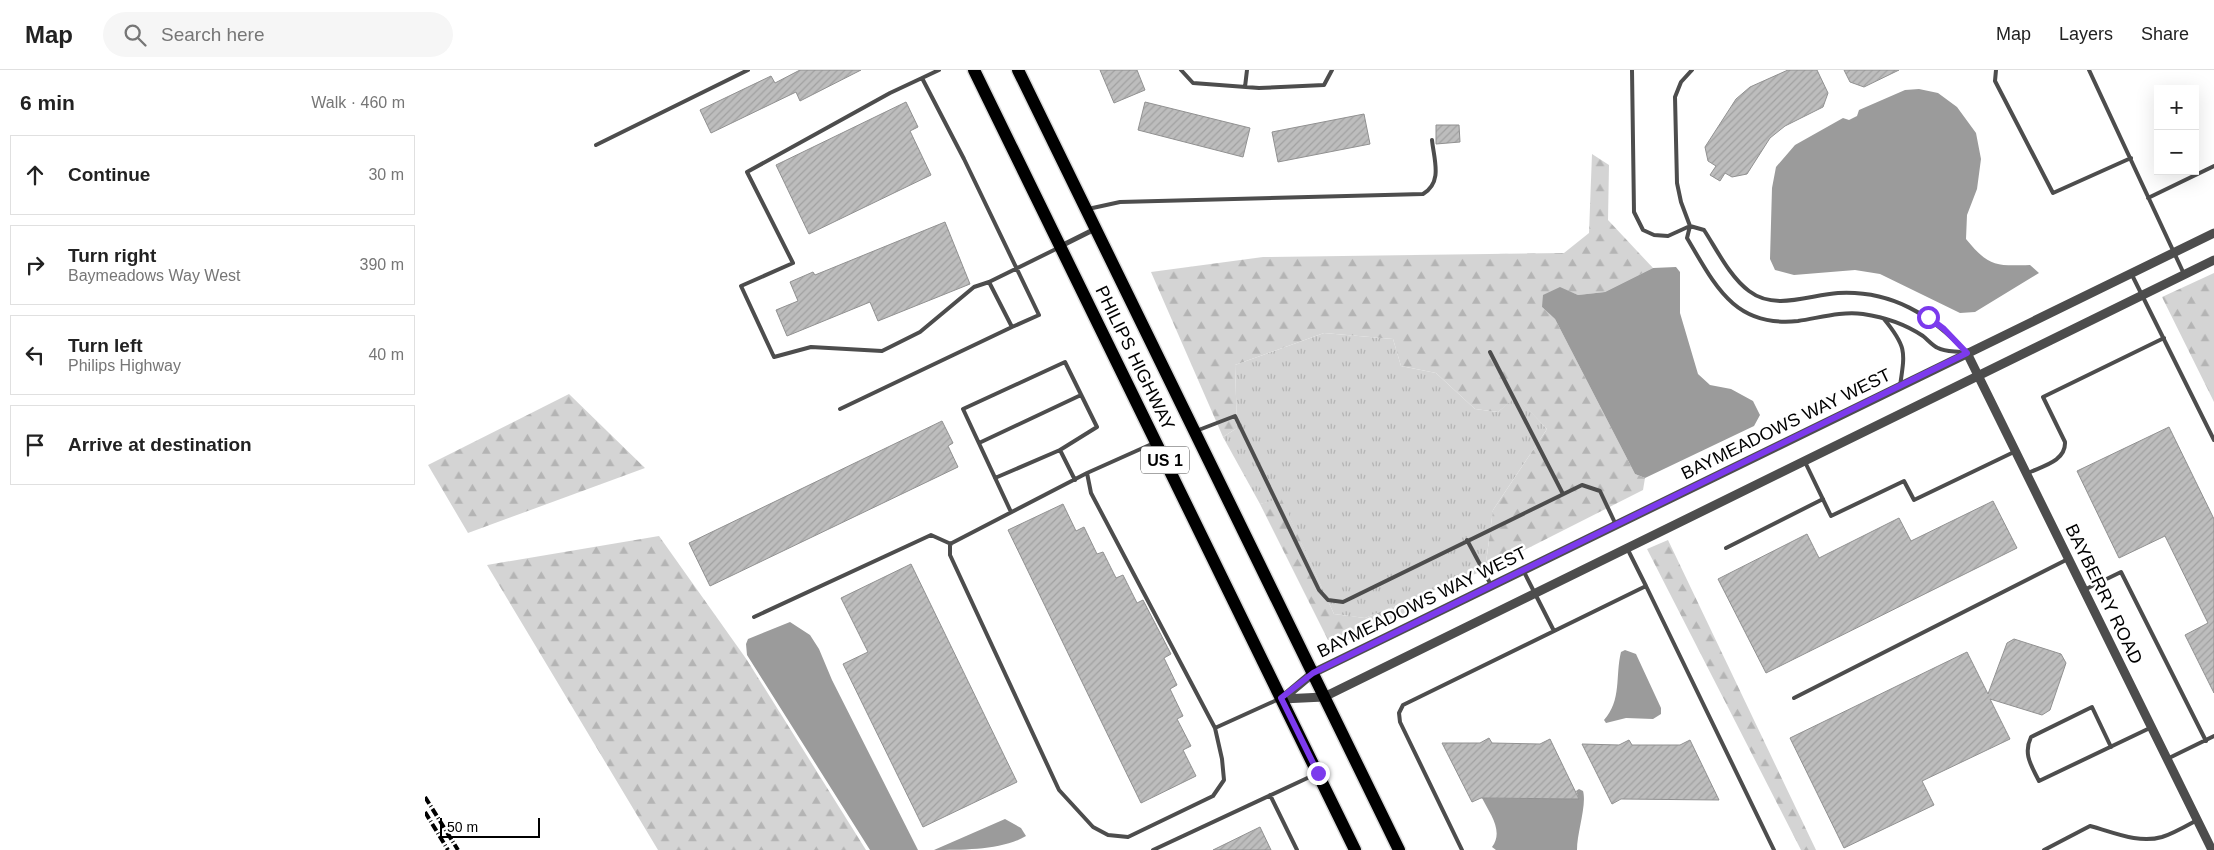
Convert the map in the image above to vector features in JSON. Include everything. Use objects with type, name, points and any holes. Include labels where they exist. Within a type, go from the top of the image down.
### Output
[{"type":"main road","name":"PHILIPS HIGHWAY","points":[[974,70],[1355,850]]},
{"type":"main road","name":"PHILIPS HIGHWAY","points":[[1018,70],[1399,850]]},
{"type":"street","points":[[1060,247],[1095,228]]},
{"type":"street","name":"BAYMEADOWS WAY WEST","points":[[1281,698],[1313,673],[2214,233]]},
{"type":"street","points":[[1281,698],[1324,697],[1534,592],[2214,260]]},
{"type":"street","name":"BAYBERRY ROAD","points":[[1967,353],[2028,473],[2068,559],[2211,850]]},
{"type":"lane","points":[[596,145],[748,70]]},
{"type":"lane","points":[[939,70],[891,93],[747,172],[793,263],[741,286],[775,358],[811,347],[882,351],[920,332],[974,287],[989,282],[1060,247]]},
{"type":"lane","points":[[1181,70],[1193,83],[1245,87],[1324,85],[1332,70]]},
{"type":"lane","points":[[1245,87],[1247,70]]},
{"type":"lane","points":[[1632,70],[1634,212],[1637,222],[1643,230],[1654,235],[1668,236],[1690,226],[1704,230],[1732,272],[1749,291],[1765,299],[1783,301],[1839,293],[1886,298],[1928,317],[1944,329],[1967,353]]},
{"type":"lane","points":[[1692,70],[1681,82],[1675,97],[1677,183],[1690,226],[1687,238],[1718,290],[1734,306],[1775,322],[1797,321],[1835,314],[1861,314],[1906,326],[1939,349],[1967,353]]},
{"type":"lane","points":[[1996,70],[1995,81],[2053,193],[2131,158]]},
{"type":"lane","points":[[2089,70],[2184,274]]},
{"type":"lane","points":[[840,409],[1039,315],[1018,268],[922,78]]},
{"type":"lane","points":[[1086,210],[1120,202],[1423,194],[1432,189],[1436,182],[1432,140]]},
{"type":"lane","points":[[2148,198],[2214,166]]},
{"type":"lane","points":[[2131,273],[2214,440]]},
{"type":"lane","points":[[989,282],[1012,328]]},
{"type":"lane","points":[[1884,319],[1903,345],[1904,359],[1900,386]]},
{"type":"lane","points":[[2028,473],[2061,457],[2065,450],[2065,442],[2043,397],[2164,338]]},
{"type":"lane","points":[[1490,352],[1563,494]]},
{"type":"lane","points":[[995,478],[1060,450],[1097,428],[1065,362],[963,409],[979,443],[995,478],[1011,512]]},
{"type":"lane","points":[[979,443],[1081,395]]},
{"type":"lane","points":[[1194,431],[1235,416],[1319,590],[1327,600],[1343,602],[1582,485],[1600,492],[1616,525]]},
{"type":"lane","points":[[951,544],[1087,473],[1157,442]]},
{"type":"lane","points":[[1060,450],[1075,480]]},
{"type":"lane","points":[[1804,460],[1831,516],[1904,481],[1914,500],[2016,451]]},
{"type":"lane","points":[[951,544],[951,555],[1059,790],[1093,827],[1108,835],[1128,837],[1213,796],[1224,780],[1215,728],[1091,493],[1087,473]]},
{"type":"lane","points":[[1726,548],[1823,498]]},
{"type":"lane","points":[[754,617],[931,535],[951,544]]},
{"type":"lane","points":[[1467,540],[1491,586]]},
{"type":"lane","points":[[1626,548],[1774,850]]},
{"type":"lane","points":[[1794,698],[2068,559]]},
{"type":"lane","points":[[1523,570],[1554,631]]},
{"type":"lane","points":[[2084,590],[2121,572],[2206,740]]},
{"type":"lane","points":[[1462,850],[1400,722],[1399,713],[1403,705],[1646,586]]},
{"type":"lane","points":[[1215,728],[1281,698]]},
{"type":"lane","points":[[2111,747],[2092,707],[2031,736],[2026,747],[2027,757],[2039,781],[2152,728]]},
{"type":"lane","points":[[2167,759],[2214,736]]},
{"type":"lane","points":[[1153,850],[1318,773]]},
{"type":"lane","points":[[1270,795],[1297,850]]},
{"type":"lane","points":[[2044,850],[2090,826],[2139,839],[2151,839],[2162,837],[2197,820]]},
{"type":"green space","points":[[1592,154],[1609,165],[1608,220],[1653,268],[1605,292],[1578,295],[1560,288],[1542,307],[1555,319],[1635,474],[1645,478],[1643,490],[1485,570],[1493,510],[1547,429],[1516,397],[1498,412],[1475,409],[1436,373],[1401,366],[1393,339],[1324,333],[1235,365],[1237,428],[1223,437],[1151,272],[1263,257],[1564,253],[1589,233]]},
{"type":"green space","points":[[2214,273],[2214,402],[2162,297]]},
{"type":"green space","points":[[1324,333],[1393,339],[1401,366],[1436,373],[1475,409],[1498,412],[1516,396],[1547,429],[1493,510],[1485,570],[1365,618],[1334,614],[1281,499],[1260,504],[1223,437],[1237,428],[1235,365]]},
{"type":"green space","points":[[569,394],[645,468],[468,533],[428,465]]},
{"type":"green space","points":[[1281,498],[1334,614],[1365,618],[1402,603],[1407,613],[1345,641],[1328,640],[1260,504]]},
{"type":"green space","points":[[659,536],[747,660],[866,850],[658,850],[487,565]]},
{"type":"green space","points":[[1668,540],[1816,850],[1801,850],[1647,549]]},
{"type":"shaded area","points":[[1919,89],[1938,93],[1957,107],[1976,133],[1981,159],[1977,189],[1967,215],[1966,239],[1987,260],[2001,265],[2030,265],[2039,273],[1975,312],[1960,313],[1880,274],[1855,270],[1794,275],[1775,270],[1770,259],[1772,188],[1776,167],[1795,145],[1843,118],[1849,120],[1857,116],[1859,110],[1905,90]]},
{"type":"shaded area","points":[[1676,267],[1680,272],[1680,313],[1698,374],[1710,385],[1731,389],[1753,401],[1760,415],[1754,426],[1645,478],[1635,474],[1555,319],[1542,307],[1543,295],[1560,287],[1578,295],[1605,292],[1653,268]]},
{"type":"shaded area","points":[[790,622],[810,635],[819,649],[832,680],[918,850],[870,850],[747,655],[746,644],[748,639]]},
{"type":"shaded area","points":[[1625,650],[1636,654],[1661,708],[1661,714],[1653,719],[1626,718],[1606,723],[1604,720],[1610,712],[1616,696],[1621,652]]},
{"type":"shaded area","points":[[1579,789],[1583,791],[1584,804],[1577,850],[1496,850],[1492,847],[1497,835],[1495,822],[1482,798],[1579,799],[1576,791]]},
{"type":"shaded area","points":[[1005,819],[1021,828],[1026,836],[1017,841],[995,847],[934,850]]},
{"type":"building","points":[[800,70],[861,70],[800,101],[796,92],[711,133],[700,110],[771,76],[775,83]]},
{"type":"building","points":[[1100,70],[1137,70],[1145,90],[1114,103]]},
{"type":"building","points":[[1788,70],[1817,70],[1828,93],[1823,107],[1785,126],[1770,138],[1747,174],[1732,177],[1725,173],[1720,181],[1710,175],[1716,166],[1708,161],[1705,147],[1736,99],[1750,87]]},
{"type":"building","points":[[1844,70],[1899,70],[1864,87],[1850,82]]},
{"type":"building","points":[[906,102],[918,127],[910,131],[931,175],[809,234],[776,165]]},
{"type":"building","points":[[1145,102],[1250,128],[1243,157],[1138,130]]},
{"type":"building","points":[[1364,114],[1370,144],[1278,162],[1272,132]]},
{"type":"building","points":[[1436,125],[1459,125],[1460,142],[1436,144]]},
{"type":"building","points":[[945,222],[970,284],[878,321],[870,302],[787,336],[776,310],[798,301],[790,282],[813,272],[815,275]]},
{"type":"building","points":[[942,421],[953,443],[948,446],[958,467],[710,586],[689,543]]},
{"type":"building","points":[[2169,427],[2214,519],[2214,693],[2185,635],[2208,623],[2165,536],[2119,558],[2077,471]]},
{"type":"building","points":[[1993,501],[2017,548],[1766,673],[1718,579],[1807,534],[1819,558],[1899,518],[1911,541]]},
{"type":"building","points":[[1063,504],[1076,531],[1084,527],[1097,554],[1103,552],[1116,578],[1123,575],[1137,603],[1143,600],[1171,654],[1164,658],[1177,685],[1170,689],[1183,716],[1177,719],[1191,746],[1183,750],[1196,776],[1141,803],[1008,530]]},
{"type":"building","points":[[911,564],[1017,782],[923,827],[843,664],[868,652],[841,598]]},
{"type":"building","points":[[2014,639],[2061,654],[2066,663],[2050,710],[2042,715],[1990,699],[2010,739],[1922,781],[1934,805],[1844,848],[1790,738],[1967,652],[1988,694],[2007,643]]},
{"type":"building","points":[[1489,738],[1492,743],[1540,744],[1550,739],[1579,799],[1481,798],[1472,802],[1442,743],[1480,743]]},
{"type":"building","points":[[1629,740],[1632,745],[1680,745],[1690,740],[1719,800],[1621,799],[1612,804],[1582,744],[1619,745]]},
{"type":"building","points":[[1260,827],[1271,850],[1213,850]]},
{"type":"railway","points":[[425,797],[458,850]]},
{"type":"railway","points":[[425,812],[448,850]]},
{"type":"route","points":[[1318,773],[1281,698],[1313,673],[1967,353],[1944,329],[1928,317]]}]
